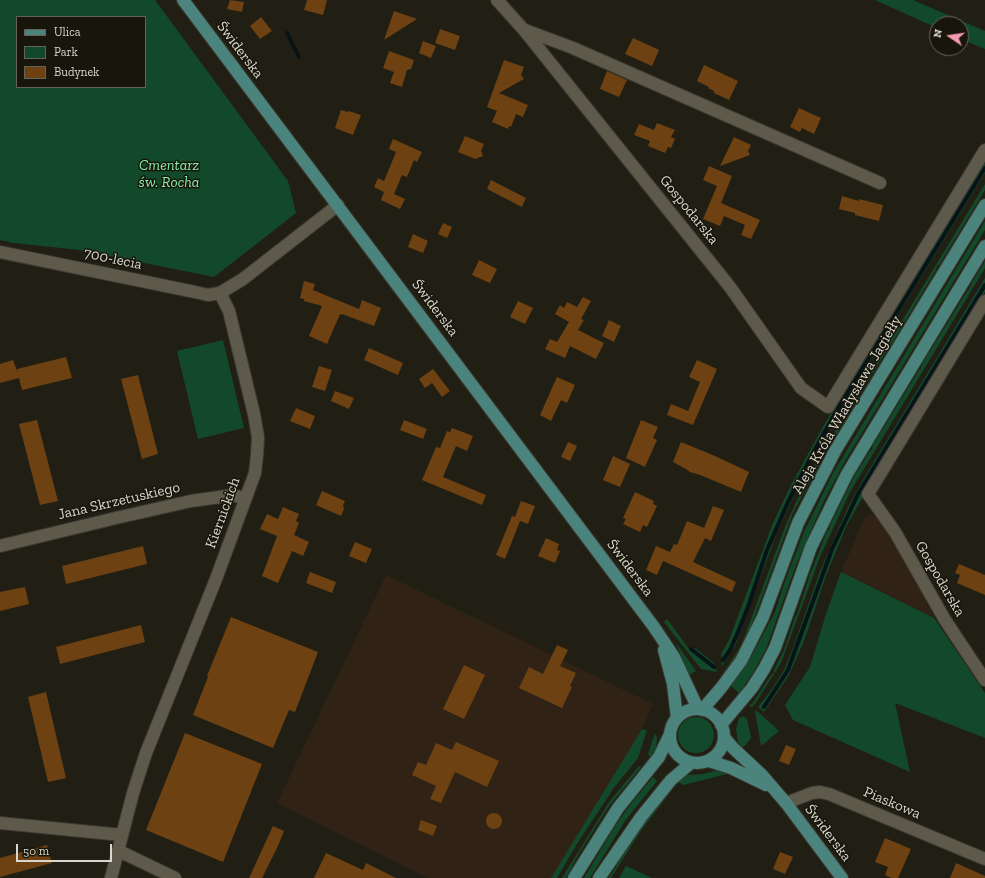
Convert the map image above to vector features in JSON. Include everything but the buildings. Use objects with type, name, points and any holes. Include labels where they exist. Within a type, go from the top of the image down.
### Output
[{"type":"main road","name":"Świderska","points":[[183,0],[618,579],[674,657],[700,709]]},
{"type":"main road","name":"Aleja Króla Władysława Jagiełły","points":[[700,709],[721,688],[741,661],[762,617],[798,523],[835,451],[985,205]]},
{"type":"main road","points":[[722,725],[752,688],[775,648],[811,547],[847,474],[985,246]]},
{"type":"main road","name":"Świderska","points":[[660,637],[673,684],[677,718]]},
{"type":"main road","points":[[574,878],[604,828],[618,808],[659,757],[670,734],[672,725],[677,718],[689,710],[700,709],[714,715],[722,725],[724,737],[720,751],[709,761],[691,763],[682,759],[675,752],[671,744],[670,734]]},
{"type":"main road","name":"Świderska","points":[[724,737],[733,748],[762,775],[786,803],[842,878]]},
{"type":"main road","name":"Świderska","points":[[709,761],[731,768],[754,778],[773,789]]},
{"type":"main road","points":[[599,878],[641,817],[671,780],[691,763]]},
{"type":"street","name":"Gospodarska","points":[[497,0],[524,30],[730,287],[801,388],[812,398],[828,407],[985,150]]},
{"type":"street","name":"Gospodarska","points":[[524,30],[580,51],[880,183]]},
{"type":"street","points":[[220,293],[243,279],[338,205]]},
{"type":"street","name":"700-lecia","points":[[0,252],[208,295],[220,293]]},
{"type":"street","name":"Kiernickich","points":[[111,878],[133,793],[146,753],[216,579],[255,473],[258,437],[254,414],[229,311],[220,293]]},
{"type":"street","name":"Gospodarska","points":[[985,301],[868,494],[895,532],[945,620],[985,680]]},
{"type":"street","name":"Jana Skrzetuskiego","points":[[0,546],[190,501],[229,495],[234,495],[245,499]]},
{"type":"street","name":"Piaskowa","points":[[786,803],[812,793],[820,792],[829,794],[985,859]]},
{"type":"street","points":[[0,823],[122,835]]},
{"type":"street","points":[[119,851],[175,878]]},
{"type":"shaded area","points":[[870,514],[881,522],[914,577],[934,618],[841,572],[865,517]]},
{"type":"shaded area","points":[[386,575],[653,704],[642,729],[551,878],[428,878],[277,803]]},
{"type":"green space","name":"Cmentarz św. Rocha","points":[[0,0],[155,0],[288,181],[296,213],[214,277],[80,250],[14,243],[0,240]]},
{"type":"green space","points":[[875,0],[913,0],[950,16],[929,16],[929,24]]},
{"type":"green space","points":[[969,24],[985,31],[985,49],[969,42]]},
{"type":"green space","points":[[985,160],[985,173],[826,432],[808,465],[778,530],[735,646],[722,666],[721,654],[729,640],[773,523],[791,485],[825,423]]},
{"type":"green space","points":[[985,184],[985,190],[840,426],[793,513],[745,643],[723,677],[722,675],[741,646],[785,527],[817,461]]},
{"type":"green space","points":[[985,221],[985,230],[845,461],[824,501],[796,565],[766,649],[753,673],[739,693],[731,686],[752,655],[775,612],[804,532],[833,473]]},
{"type":"green space","points":[[985,261],[985,268],[850,492],[820,557],[781,663],[755,704],[752,707],[750,706],[749,705],[752,704],[771,675],[774,673],[784,650],[809,577],[827,531],[829,530],[830,525],[855,475]]},
{"type":"green space","points":[[985,278],[985,292],[884,459],[846,527],[827,573],[804,641],[789,675],[764,712],[758,707],[784,670],[820,571],[848,507]]},
{"type":"green space","points":[[223,340],[244,428],[198,439],[177,351]]},
{"type":"green space","points":[[841,572],[934,618],[985,693],[985,738],[895,703],[910,772],[793,720],[785,705],[810,667],[826,614]]},
{"type":"green space","points":[[667,619],[689,649],[695,648],[714,663],[717,672],[701,669],[664,622]]},
{"type":"green space","points":[[676,643],[696,671],[689,675]]},
{"type":"green space","points":[[756,710],[779,731],[761,746],[755,711]]},
{"type":"green space","points":[[743,716],[747,719],[751,738],[742,749],[738,743],[736,729],[739,718]]},
{"type":"green space","points":[[700,717],[709,722],[713,728],[713,742],[709,748],[700,753],[692,753],[683,748],[679,742],[678,731],[683,722],[689,718]]},
{"type":"green space","points":[[642,729],[647,730],[638,758],[613,789],[557,878],[551,878]]},
{"type":"green space","points":[[655,733],[657,738],[656,749],[650,757],[648,754]]},
{"type":"green space","points":[[639,766],[641,767],[609,806],[578,855],[566,878],[562,878],[609,802]]},
{"type":"green space","points":[[718,770],[726,772],[727,774],[683,785],[678,782],[683,776],[703,774]]},
{"type":"green space","points":[[653,777],[657,781],[625,821],[590,878],[584,878],[615,826]]},
{"type":"green space","points":[[668,791],[669,794],[640,832],[611,878],[608,878],[637,832]]},
{"type":"green space","points":[[626,866],[652,878],[619,878]]},
{"type":"waterway","points":[[287,33],[299,57]]},
{"type":"waterway","points":[[723,660],[730,650],[738,632],[767,550],[788,502],[813,453],[837,410],[985,168]]},
{"type":"waterway","points":[[764,707],[788,670],[832,549],[858,494],[985,285]]},
{"type":"waterway","points":[[691,649],[714,667]]}]
